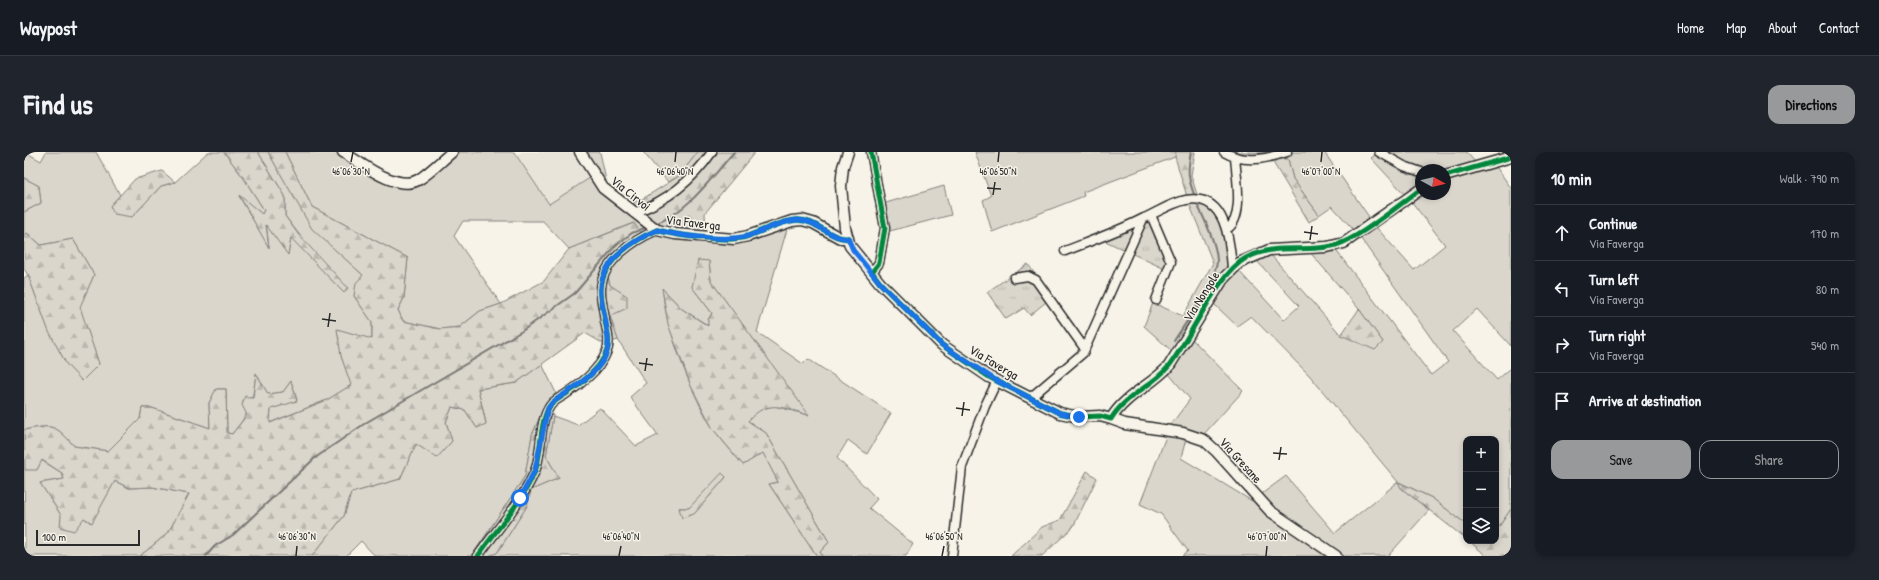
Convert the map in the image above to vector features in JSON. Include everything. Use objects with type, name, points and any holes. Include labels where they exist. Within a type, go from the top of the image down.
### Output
[{"type":"street","points":[[343,152],[383,176],[402,183],[418,180],[452,152]]},
{"type":"street","name":"Via Cirvoi","points":[[580,152],[603,188],[657,230]]},
{"type":"street","points":[[634,213],[653,206],[672,195],[704,164],[712,152]]},
{"type":"street","points":[[848,152],[843,167],[840,186],[848,238]]},
{"type":"street","points":[[871,152],[885,228],[879,263],[872,272]]},
{"type":"street","points":[[1224,152],[1236,158],[1262,159],[1287,152]]},
{"type":"street","points":[[1378,152],[1404,166],[1415,170]]},
{"type":"street","points":[[1451,174],[1511,157]]},
{"type":"street","points":[[1227,230],[1234,221],[1238,207],[1236,158]]},
{"type":"street","name":"Via Nongole","points":[[1111,418],[1124,402],[1169,366],[1232,268],[1246,259],[1269,250],[1327,247],[1344,243],[1415,192]]},
{"type":"street","name":"Via Nongole","points":[[1065,252],[1179,202],[1201,200],[1208,203],[1219,213],[1227,230],[1229,236],[1232,268]]},
{"type":"street","points":[[1151,214],[1171,262],[1156,300]]},
{"type":"street","points":[[1030,398],[1078,358],[1085,349],[1143,219]]},
{"type":"street","name":"Via Faverga","points":[[478,556],[531,479],[538,459],[544,421],[548,408],[552,403],[584,380],[598,366],[607,353],[608,339],[601,287],[606,269],[632,244],[657,230],[675,234],[734,239],[748,236],[789,222],[802,220],[813,223],[840,238],[848,238],[853,250],[897,302],[942,345],[997,381],[1060,413],[1070,416],[1111,418]]},
{"type":"street","points":[[1014,278],[1028,276],[1036,280],[1085,349]]},
{"type":"street","points":[[952,556],[962,467],[985,406],[997,381]]},
{"type":"street","name":"Via Gresane","points":[[1111,418],[1125,424],[1182,433],[1204,440],[1216,451],[1270,511],[1336,556]]},
{"type":"shaded area","points":[[522,152],[583,152],[596,174],[549,204],[517,155]]},
{"type":"green space","points":[[24,152],[28,152],[27,153],[41,161],[46,152],[96,152],[120,195],[110,206],[132,217],[161,186],[175,182],[208,152],[224,152],[243,177],[264,210],[262,214],[239,196],[269,247],[266,224],[288,254],[291,237],[344,293],[285,216],[285,196],[258,152],[268,152],[313,229],[363,275],[354,296],[372,322],[372,339],[341,356],[352,385],[327,400],[269,423],[271,409],[297,400],[291,381],[283,392],[268,394],[256,374],[250,406],[247,413],[232,434],[227,433],[226,389],[217,389],[209,403],[210,428],[152,408],[142,408],[140,419],[108,451],[74,446],[62,433],[52,428],[41,427],[24,430],[24,278],[28,275],[49,331],[67,365],[82,380],[99,364],[79,307],[94,275],[73,239],[41,245],[27,233],[24,237],[24,212],[41,203],[39,186],[24,178]]},
{"type":"green space","points":[[224,152],[258,152],[285,196],[285,216],[298,234],[348,288],[344,293],[291,238],[288,255],[266,225],[269,248],[239,195],[262,214],[264,210],[243,177]]},
{"type":"green space","points":[[268,152],[285,152],[312,207],[408,258],[404,298],[398,310],[403,321],[440,329],[460,327],[480,311],[501,304],[544,281],[569,249],[634,223],[642,234],[605,266],[610,285],[627,296],[627,308],[610,316],[618,340],[604,344],[585,333],[516,383],[478,389],[486,424],[477,428],[465,410],[452,407],[446,422],[452,441],[437,458],[416,444],[400,479],[351,493],[344,516],[312,556],[140,556],[168,533],[189,494],[152,487],[129,488],[115,481],[92,523],[84,518],[74,531],[60,527],[61,515],[40,483],[64,479],[62,473],[42,460],[37,470],[25,470],[24,430],[41,427],[52,428],[62,433],[74,446],[108,451],[140,419],[142,408],[152,408],[210,428],[209,403],[216,389],[226,389],[227,433],[232,434],[247,415],[242,405],[245,396],[253,398],[256,373],[268,394],[283,392],[291,381],[297,401],[271,409],[270,423],[327,400],[351,385],[341,356],[337,329],[372,339],[372,322],[354,296],[356,283],[363,275],[312,229]]},
{"type":"green space","points":[[285,152],[336,152],[380,179],[402,186],[443,152],[514,152],[549,204],[596,174],[583,152],[600,152],[608,190],[626,206],[663,226],[732,237],[790,219],[757,332],[803,364],[808,359],[891,413],[867,454],[848,440],[837,458],[877,499],[869,508],[913,544],[906,556],[822,556],[820,552],[829,542],[766,433],[748,421],[758,410],[774,406],[808,415],[711,281],[709,261],[692,287],[712,313],[708,320],[709,326],[682,309],[663,289],[664,303],[668,320],[681,361],[689,382],[706,417],[717,434],[743,465],[763,452],[778,482],[769,484],[817,556],[488,556],[497,553],[527,506],[531,490],[559,478],[546,456],[553,416],[578,425],[600,408],[636,446],[658,435],[630,397],[646,383],[618,340],[609,316],[610,285],[605,266],[633,223],[569,249],[543,221],[463,221],[454,236],[501,304],[480,311],[460,327],[440,329],[403,321],[398,310],[404,298],[408,258],[312,207]],"holes":[[[726,477],[694,514],[679,508],[689,508]]]},
{"type":"green space","points":[[643,152],[698,152],[679,176],[668,182]]},
{"type":"green space","points":[[698,152],[755,152],[705,213],[706,235],[663,226],[626,206],[644,198],[679,176]]},
{"type":"green space","points":[[975,152],[1176,152],[1175,157],[1083,192],[1084,196],[992,232],[983,200],[991,196]]},
{"type":"green space","points":[[1176,152],[1195,152],[1191,175],[1198,198],[1189,203],[1175,157]]},
{"type":"green space","points":[[1229,152],[1324,152],[1376,227],[1414,270],[1445,245],[1411,201],[1371,158],[1379,152],[1466,152],[1478,165],[1492,161],[1511,188],[1511,346],[1477,309],[1453,331],[1497,380],[1511,368],[1511,509],[1499,527],[1499,436],[1463,436],[1463,522],[1432,498],[1399,482],[1401,488],[1429,510],[1388,556],[1182,556],[1188,551],[1161,514],[1140,504],[1170,426],[1190,399],[1163,367],[1174,353],[1144,326],[1153,303],[1183,316],[1213,263],[1189,203],[1198,198],[1212,210],[1222,222],[1238,270],[1284,320],[1299,306],[1254,258],[1270,254],[1341,335],[1383,342],[1359,309],[1308,250],[1335,249],[1431,375],[1448,362],[1359,236],[1332,206],[1319,215],[1293,179],[1288,159],[1229,157]],"holes":[[[1214,304],[1237,326],[1251,316],[1310,376],[1398,482],[1335,533],[1286,476],[1252,501],[1181,458],[1188,431],[1204,434],[1243,391],[1192,339]]]},
{"type":"green space","points":[[1271,159],[1288,159],[1293,179],[1319,215],[1309,222]]},
{"type":"green space","points":[[162,171],[175,182],[161,186],[132,217],[114,214],[110,206],[135,179]]},
{"type":"green space","points":[[24,178],[39,186],[41,203],[24,212]]},
{"type":"green space","points":[[944,186],[951,215],[886,232],[879,205]]},
{"type":"green space","points":[[1152,217],[1170,260],[1167,270],[1101,239]]},
{"type":"green space","points":[[27,233],[41,245],[73,239],[94,275],[80,307],[99,364],[82,381],[67,365],[49,332],[28,275],[24,269],[24,237]]},
{"type":"green space","points":[[698,260],[709,261],[711,281],[809,415],[784,408],[769,407],[762,409],[748,421],[766,433],[829,542],[820,552],[822,556],[817,556],[769,484],[778,482],[763,453],[743,465],[713,429],[691,386],[668,324],[662,288],[682,309],[708,326],[708,320],[712,313],[692,287]]},
{"type":"green space","points":[[1028,264],[1051,298],[1030,315],[1024,308],[1006,319],[987,292]]},
{"type":"green space","points":[[1359,309],[1383,342],[1375,350],[1341,335]]},
{"type":"green space","points":[[542,364],[556,393],[546,403],[532,435],[525,476],[472,556],[375,556],[361,541],[346,556],[312,556],[344,516],[351,493],[400,479],[416,444],[437,457],[452,441],[446,422],[452,407],[465,410],[477,428],[486,423],[478,389],[516,383]]},
{"type":"green space","points":[[546,403],[553,416],[546,456],[559,478],[531,490],[527,506],[497,553],[488,556],[472,556],[525,476],[532,435]]},
{"type":"green space","points":[[24,459],[41,460],[62,473],[64,479],[40,483],[61,515],[84,518],[91,523],[115,481],[129,488],[152,487],[189,494],[168,533],[140,556],[25,556]]},
{"type":"green space","points":[[1087,471],[1097,478],[1073,527],[1042,556],[1011,556],[1042,527],[1060,520]]},
{"type":"green space","points":[[722,473],[726,477],[694,514],[682,518],[679,508],[689,508]]},
{"type":"green space","points":[[1398,482],[1432,498],[1463,522],[1463,537],[1401,488]]},
{"type":"green space","points":[[1511,509],[1511,556],[1485,556],[1473,544],[1499,544],[1499,527]]},
{"type":"waterway","points":[[655,224],[667,219],[688,203],[708,183],[734,152]]},
{"type":"waterway","points":[[1191,152],[1189,175],[1195,197]]},
{"type":"waterway","points":[[1174,341],[1193,313],[1212,280],[1217,261],[1213,240],[1198,206]]},
{"type":"waterway","points":[[206,556],[215,546],[233,535],[315,458],[367,422],[522,331],[575,293],[616,245],[632,233],[647,227]]},
{"type":"cycle path","points":[[871,152],[885,228],[879,263],[872,272],[880,283],[942,345],[989,377],[1060,413],[1079,417],[1100,416],[1111,419],[1131,397],[1155,380],[1169,366],[1225,278],[1235,266],[1246,258],[1269,250],[1321,248],[1342,243],[1365,230],[1415,194]]},
{"type":"cycle path","points":[[1451,174],[1511,157]]},
{"type":"cycle path","points":[[478,556],[530,482],[535,471],[539,455],[542,429],[546,413],[550,406],[589,376],[599,365],[606,353],[608,337],[601,288],[607,269],[621,252],[639,239],[657,230],[701,238],[726,239],[745,237],[784,222],[797,220],[811,223],[836,236],[848,238]]},
{"type":"route","points":[[520,498],[535,470],[540,450],[544,421],[548,408],[552,403],[567,394],[584,380],[598,366],[607,353],[608,339],[601,293],[601,287],[606,269],[610,263],[632,244],[647,234],[657,230],[668,234],[734,239],[742,238],[796,220],[802,220],[813,223],[840,238],[848,238],[850,246],[880,283],[897,302],[942,345],[989,377],[1060,413],[1079,417]]}]
